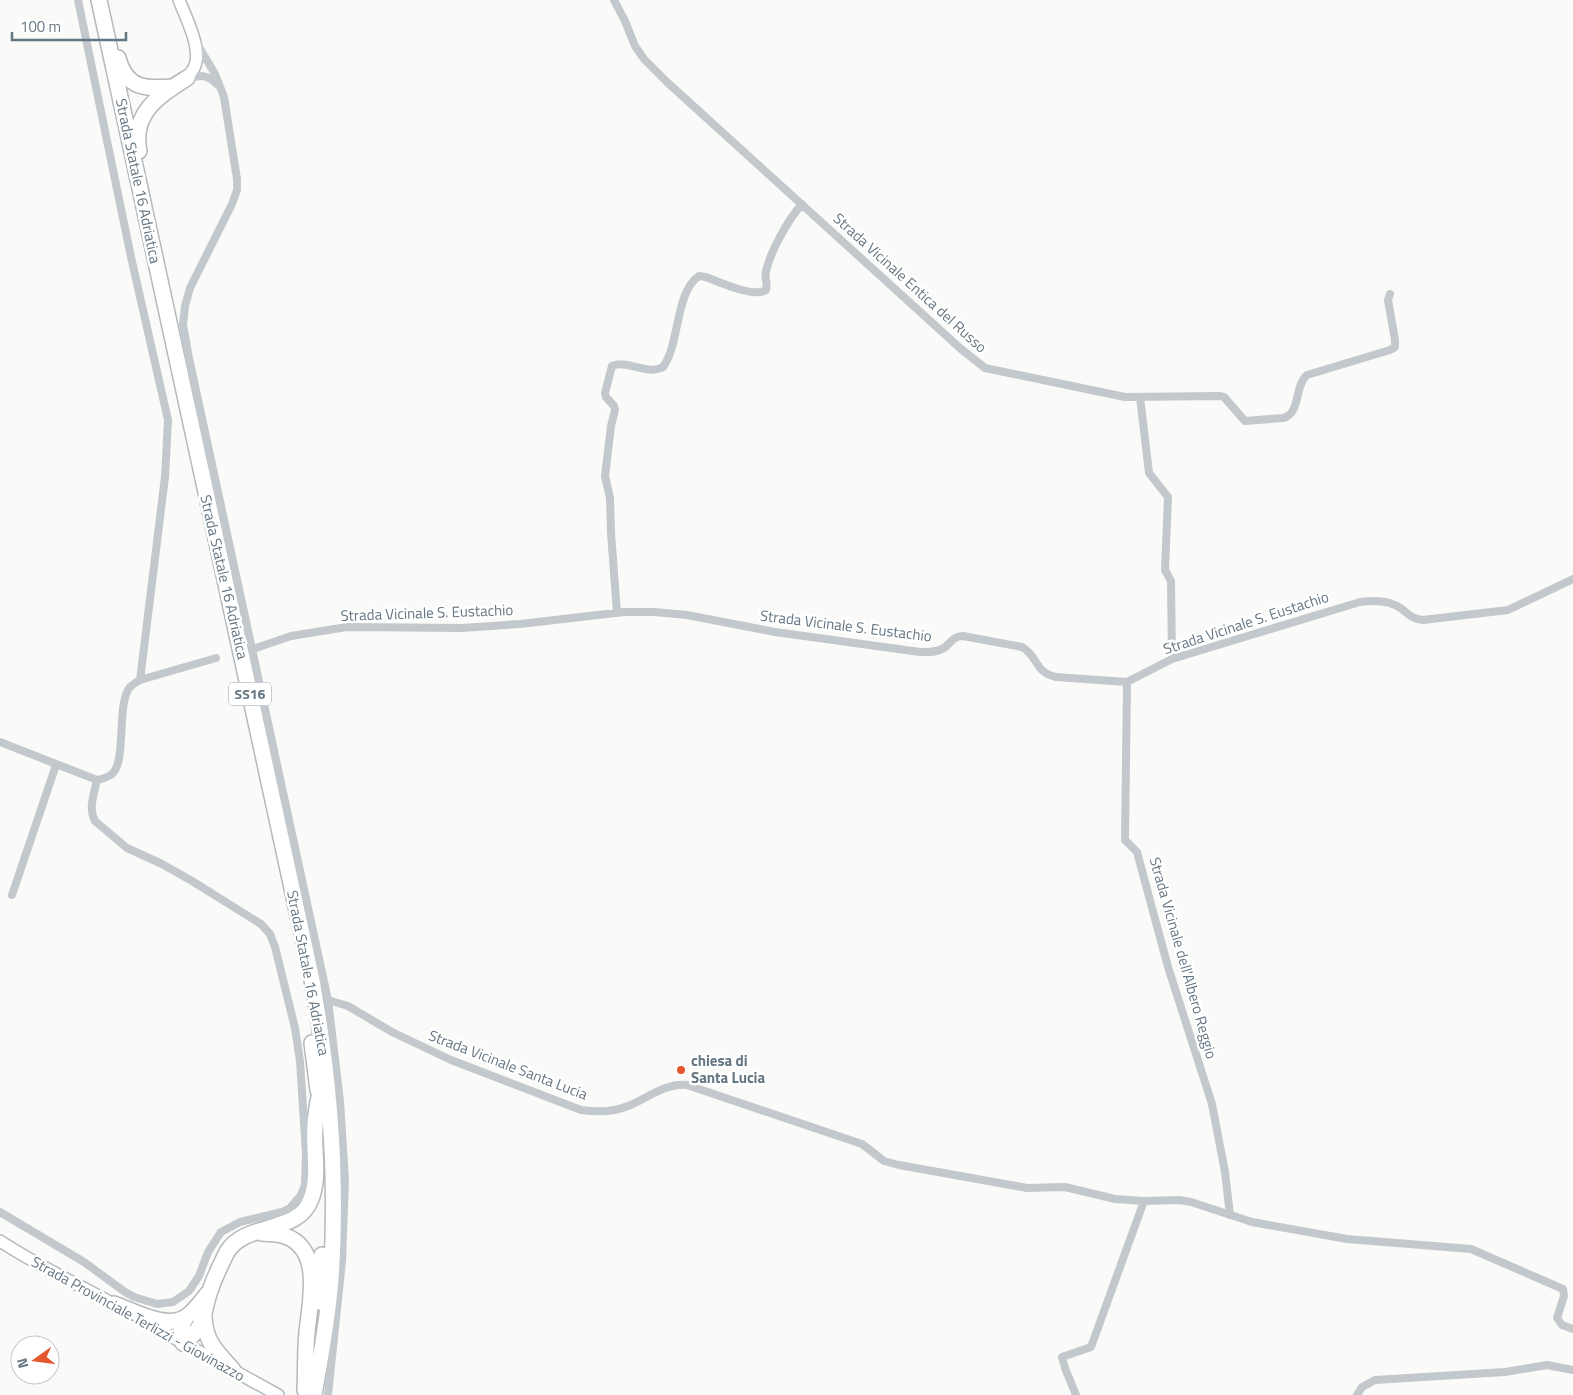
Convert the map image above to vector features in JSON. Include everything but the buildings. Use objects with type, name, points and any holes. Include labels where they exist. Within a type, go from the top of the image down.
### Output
[{"type":"highway","name":"Strada Statale 16 Adriatica","points":[[89,0],[312,1036],[319,1096],[323,1164],[322,1261],[308,1393]]},
{"type":"highway","name":"Strada Statale 16 Adriatica","points":[[99,0],[310,971],[322,1038],[331,1132],[333,1179],[331,1278],[328,1304],[308,1393]]},
{"type":"highway","points":[[105,0],[119,61],[127,77],[144,88],[173,87]]},
{"type":"highway","points":[[148,229],[148,193],[138,142],[138,127],[148,107],[187,78]]},
{"type":"highway","points":[[186,1317],[181,1332],[183,1344],[195,1335],[200,1326],[210,1291],[230,1249],[241,1239],[295,1219],[305,1212],[315,1185],[315,1127],[319,1096]]},
{"type":"highway","points":[[255,1233],[286,1236],[298,1245],[307,1258],[312,1286],[306,1334],[308,1393]]},
{"type":"highway","points":[[114,1304],[159,1321],[177,1321],[186,1317],[197,1308],[210,1291]]},
{"type":"highway","points":[[204,1314],[207,1337],[233,1370]]},
{"type":"main road","points":[[179,0],[194,38],[197,54],[194,67],[187,78]]},
{"type":"main road","name":"Strada Provinciale Terlizzi - Giovinazzo","points":[[0,1241],[54,1273],[278,1395]]},
{"type":"street","points":[[78,0],[131,257],[168,420],[165,477],[140,680]]},
{"type":"street","name":"Strada Vicinale Entica del Russo","points":[[614,0],[625,21],[634,46],[668,83],[985,368],[1125,397],[1219,396],[1224,398],[1240,418],[1245,421],[1288,417],[1293,411],[1299,386],[1307,375],[1395,348],[1388,300],[1390,294]]},
{"type":"street","points":[[194,38],[215,74],[224,97],[237,179],[237,190],[232,204],[190,288],[185,306],[183,325],[328,1000],[340,1101],[345,1180],[342,1261],[328,1395]]},
{"type":"street","points":[[187,78],[203,75],[219,86]]},
{"type":"street","points":[[617,613],[610,528],[610,498],[605,476],[612,420],[616,410],[606,398],[605,393],[610,370],[612,366],[618,364],[652,370],[663,367],[671,349],[687,292],[692,282],[699,276],[746,291],[761,293],[766,290],[765,273],[771,257],[786,225],[802,204]]},
{"type":"street","points":[[1140,397],[1149,473],[1168,497],[1165,570],[1170,581],[1172,659]]},
{"type":"street","name":"Strada Vicinale S. Eustachio","points":[[253,649],[291,636],[347,627],[462,628],[520,624],[617,613],[654,612],[688,615],[775,632],[920,652],[942,650],[954,638],[963,636],[1022,647],[1028,651],[1041,670],[1047,675],[1127,682],[1172,659],[1360,602],[1373,600],[1394,604],[1415,619],[1423,620],[1508,610],[1573,579]]},
{"type":"street","points":[[0,742],[97,780],[111,775],[118,765],[125,699],[130,687],[140,680],[216,658]]},
{"type":"street","name":"Strada Vicinale dell'Albero Reggio","points":[[1127,682],[1125,840],[1137,852],[1168,967],[1212,1104],[1225,1172],[1230,1215]]},
{"type":"street","points":[[12,895],[56,765]]},
{"type":"street","points":[[0,1212],[84,1262],[125,1292],[134,1297],[157,1304],[173,1302],[189,1291],[199,1276],[208,1252],[221,1232],[240,1222],[282,1212],[290,1208],[301,1195],[305,1185],[306,1154],[300,1060],[295,1028],[270,934],[261,924],[192,882],[162,864],[127,848],[95,821],[91,808],[97,780]]},
{"type":"street","name":"Strada Vicinale Santa Lucia","points":[[328,1000],[348,1006],[392,1032],[443,1056],[581,1110],[614,1110],[673,1085],[687,1085],[862,1144],[884,1161],[898,1165],[1027,1188],[1065,1187],[1115,1199],[1144,1202],[1179,1200],[1191,1202],[1252,1222],[1348,1239],[1471,1249],[1563,1289],[1564,1296],[1557,1318],[1562,1325],[1573,1329]]},
{"type":"street","points":[[1076,1395],[1062,1357],[1091,1347],[1144,1202]]},
{"type":"street","points":[[1357,1395],[1362,1387],[1375,1380],[1505,1372],[1547,1365],[1573,1370]]},
{"type":"place","name":"chiesa di Santa Lucia","points":[[681,1070]]}]
